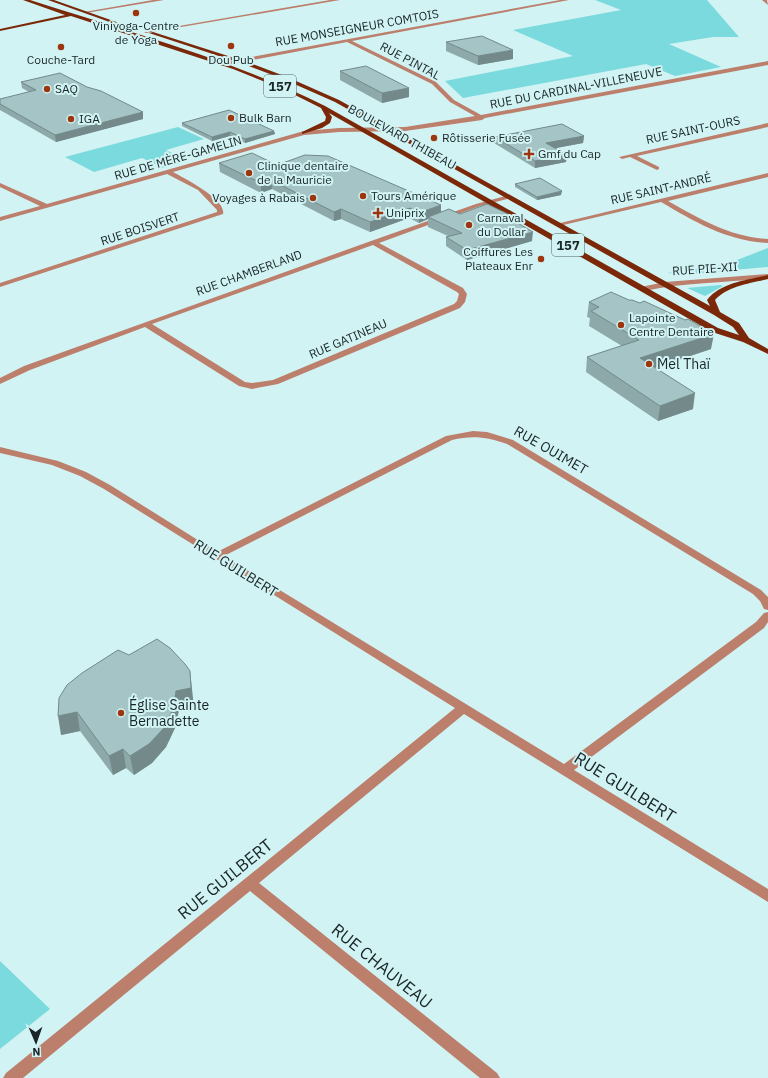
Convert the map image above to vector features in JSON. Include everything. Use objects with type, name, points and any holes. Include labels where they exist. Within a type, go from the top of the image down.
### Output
[{"type":"main road","name":"BOULEVARD THIBEAU","points":[[25,0],[221,64],[282,87],[363,129],[715,330],[746,340],[768,352]]},
{"type":"main road","points":[[50,0],[125,25]]},
{"type":"main road","points":[[0,30],[86,12]]},
{"type":"main road","name":"BOULEVARD THIBEAU","points":[[143,31],[236,60],[306,87],[336,101],[718,313],[736,325],[746,340]]},
{"type":"main road","points":[[304,133],[328,122],[329,117],[323,107]]},
{"type":"main road","points":[[718,313],[711,300],[715,295],[730,287],[768,276]]},
{"type":"street","points":[[86,12],[162,0]]},
{"type":"street","points":[[143,31],[338,0]]},
{"type":"street","name":"RUE MONSEIGNEUR COMTOIS","points":[[221,64],[236,60],[567,0]]},
{"type":"street","points":[[764,0],[768,4]]},
{"type":"street","name":"RUE PINTAL","points":[[346,40],[434,83],[452,101],[482,118]]},
{"type":"street","name":"RUE DU CARDINAL-VILLENEUVE","points":[[363,129],[388,130],[418,128],[482,118],[768,63]]},
{"type":"street","name":"RUE SAINT-OURS","points":[[622,157],[768,125]]},
{"type":"street","name":"RUE DE MÈRE-GAMELIN","points":[[0,219],[304,133],[329,130],[363,129]]},
{"type":"street","points":[[632,155],[657,168]]},
{"type":"street","name":"RUE BOISVERT","points":[[0,285],[221,213],[220,209],[200,189],[168,172]]},
{"type":"street","name":"RUE SAINT-ANDRÉ","points":[[559,224],[768,175]]},
{"type":"street","points":[[0,185],[46,206]]},
{"type":"street","name":"RUE CHAMBERLAND","points":[[0,381],[27,368],[146,324],[373,242],[491,201],[509,197]]},
{"type":"street","points":[[662,200],[708,226],[728,235],[745,239],[768,241]]},
{"type":"street","name":"RUE GATINEAU","points":[[146,324],[235,381],[252,386],[275,382],[457,306],[461,302],[463,294],[460,290],[373,242]]},
{"type":"street","name":"RUE PIE-XII","points":[[644,289],[665,284],[732,280],[768,276]]},
{"type":"street","name":"RUE OUIMET","points":[[216,556],[449,438],[464,434],[482,433],[510,442],[757,592],[765,600],[768,607]]},
{"type":"street","name":"RUE GUILBERT","points":[[0,450],[55,463],[83,474],[107,487],[216,556],[768,896]]},
{"type":"street","points":[[564,771],[760,625],[768,615]]},
{"type":"street","name":"RUE GUILBERT","points":[[10,1078],[463,708]]},
{"type":"street","name":"RUE CHAUVEAU","points":[[250,883],[492,1078]]},
{"type":"shaded area","points":[[595,0],[707,0],[739,37],[713,37],[669,44],[721,67],[675,76],[646,64],[463,98],[445,81],[573,56],[513,30],[621,10]]},
{"type":"shaded area","points":[[178,127],[204,139],[166,150],[187,161],[163,168],[142,158],[94,172],[65,157]]},
{"type":"shaded area","points":[[768,248],[768,267],[690,274],[667,273],[724,265]]},
{"type":"shaded area","points":[[723,286],[705,296],[687,288]]},
{"type":"shaded area","points":[[0,961],[50,1009],[0,1049]]},
{"type":"building","points":[[482,36],[513,50],[478,56],[446,42]]},
{"type":"building","points":[[366,66],[409,88],[382,93],[340,71]]},
{"type":"building","name":"IGA","points":[[60,73],[143,112],[55,135],[0,104],[0,99],[36,90],[21,82]]},
{"type":"building","points":[[229,110],[274,131],[245,139],[230,132],[212,137],[182,123]]},
{"type":"building","points":[[562,124],[584,136],[546,143],[567,155],[535,161],[495,137]]},
{"type":"building","points":[[252,153],[277,165],[305,155],[328,156],[441,205],[419,213],[410,208],[370,222],[341,209],[334,212],[271,180],[261,183],[219,163]]},
{"type":"building","points":[[540,178],[562,191],[537,197],[515,184]]},
{"type":"building","points":[[487,204],[508,214],[504,215],[533,232],[467,250],[446,237],[462,233],[428,217],[449,209],[460,214]]},
{"type":"building","points":[[611,292],[640,303],[644,301],[685,320],[688,319],[714,334],[640,358],[695,393],[660,406],[587,357],[639,340],[591,311],[599,307],[589,302]]},
{"type":"building","name":"Église Sainte Bernadette","points":[[157,639],[170,648],[190,671],[191,688],[176,691],[173,709],[164,728],[149,744],[130,756],[123,749],[109,756],[77,712],[58,716],[59,698],[67,685],[82,673],[118,650],[129,655]]},
{"type":"place","name":"Viniyoga-Centre de Yoga","points":[[136,13]]},
{"type":"place","name":"Dou Pub","points":[[231,46]]},
{"type":"place","name":"Couche-Tard","points":[[61,47]]},
{"type":"place","name":"SAQ","points":[[47,89]]},
{"type":"place","name":"Bulk Barn","points":[[231,118]]},
{"type":"place","name":"IGA","points":[[71,119]]},
{"type":"place","name":"Rôtisserie Fusée","points":[[434,138]]},
{"type":"place","name":"Gmf du Cap","points":[[529,154]]},
{"type":"place","name":"Clinique dentaire de la Mauricie","points":[[249,173]]},
{"type":"place","name":"Tours Amérique","points":[[363,196]]},
{"type":"place","name":"Voyages à Rabais","points":[[313,198]]},
{"type":"place","name":"Uniprix","points":[[378,213]]},
{"type":"place","name":"Carnaval du Dollar","points":[[469,225]]},
{"type":"place","name":"Coiffures Les Plateaux Enr","points":[[541,259]]},
{"type":"place","name":"Lapointe Centre Dentaire","points":[[621,325]]},
{"type":"place","name":"Mel Thaï","points":[[649,364]]},
{"type":"place","name":"Église Sainte Bernadette","points":[[121,713]]}]
